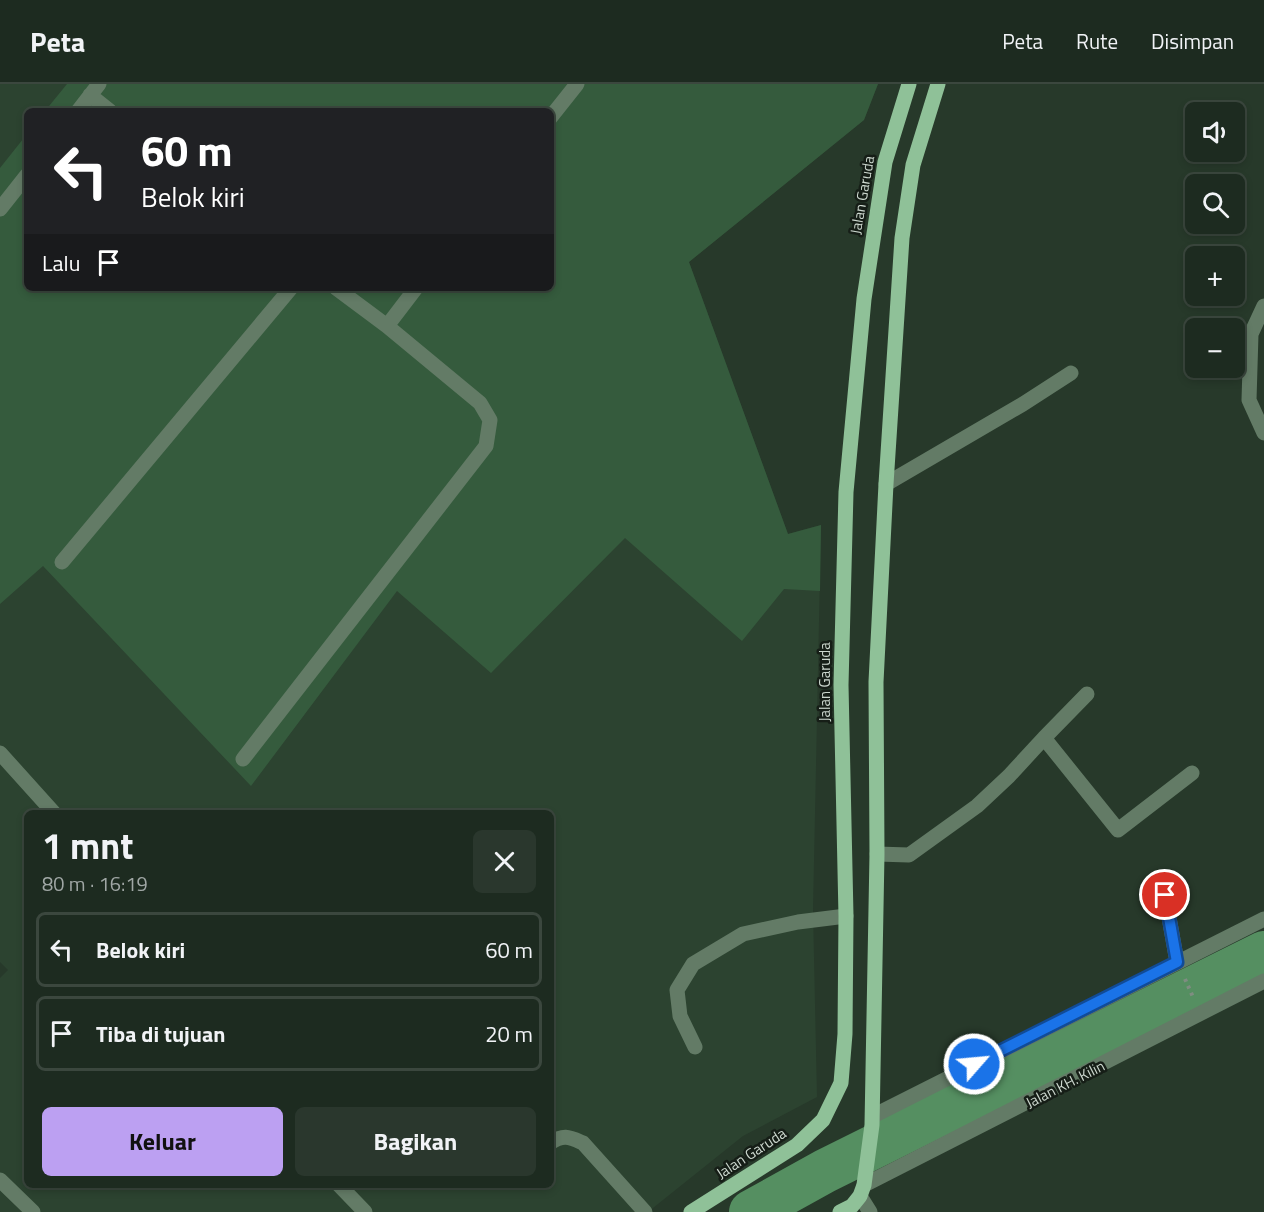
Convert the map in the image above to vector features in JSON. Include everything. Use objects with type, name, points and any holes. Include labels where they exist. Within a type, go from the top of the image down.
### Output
[{"type":"main road","name":"Jalan Garuda","points":[[691,1212],[797,1145],[823,1120],[841,1083],[845,1034],[846,916],[841,685],[846,492],[869,265],[885,162],[909,84]]},
{"type":"main road","points":[[840,1212],[852,1206],[864,1186],[872,1120],[877,854],[876,682],[886,484],[902,238],[913,165],[938,84]]},
{"type":"street","points":[[554,113],[577,84]]},
{"type":"street","points":[[80,108],[94,90],[108,108]]},
{"type":"street","points":[[0,209],[24,179]]},
{"type":"street","points":[[62,562],[288,291]]},
{"type":"street","points":[[243,759],[486,446],[490,420],[480,403],[387,326],[340,291]]},
{"type":"street","points":[[387,326],[414,291]]},
{"type":"street","points":[[1264,306],[1251,334],[1249,400],[1264,433]]},
{"type":"street","points":[[886,484],[1023,404],[1071,373]]},
{"type":"street","points":[[877,854],[909,855],[977,806],[1088,694]]},
{"type":"street","points":[[1044,738],[1118,830],[1192,773]]},
{"type":"street","points":[[0,753],[51,810]]},
{"type":"street","points":[[1165,895],[1180,968]]},
{"type":"street","points":[[695,1047],[680,1016],[677,990],[693,964],[743,934],[798,922],[846,916]]},
{"type":"street","points":[[872,1120],[1180,968],[1264,919]]},
{"type":"street","name":"Jalan KH. Kilin","points":[[864,1186],[1264,981]]},
{"type":"street","points":[[554,1140],[559,1137],[571,1137],[583,1143],[645,1212]]},
{"type":"street","points":[[0,1180],[33,1212]]},
{"type":"street","points":[[864,1186],[870,1212]]},
{"type":"street","points":[[342,1188],[365,1212]]},
{"type":"path","points":[[1180,968],[1196,1002]]},
{"type":"shaded area","points":[[0,84],[878,84],[864,120],[689,262],[788,534],[821,525],[813,910],[817,1097],[743,1136],[648,1212],[0,1212],[0,978],[8,970],[0,962]]},
{"type":"shaded area","points":[[67,84],[878,84],[864,120],[689,262],[788,534],[821,525],[820,591],[784,589],[742,641],[625,538],[491,673],[397,591],[251,786],[43,566],[0,604],[0,168],[24,138],[24,291],[554,291],[554,108],[47,108]]},
{"type":"waterway","points":[[751,1212],[825,1171],[1264,953]]},
{"type":"route","points":[[974,1064],[1177,962],[1165,895]]}]
